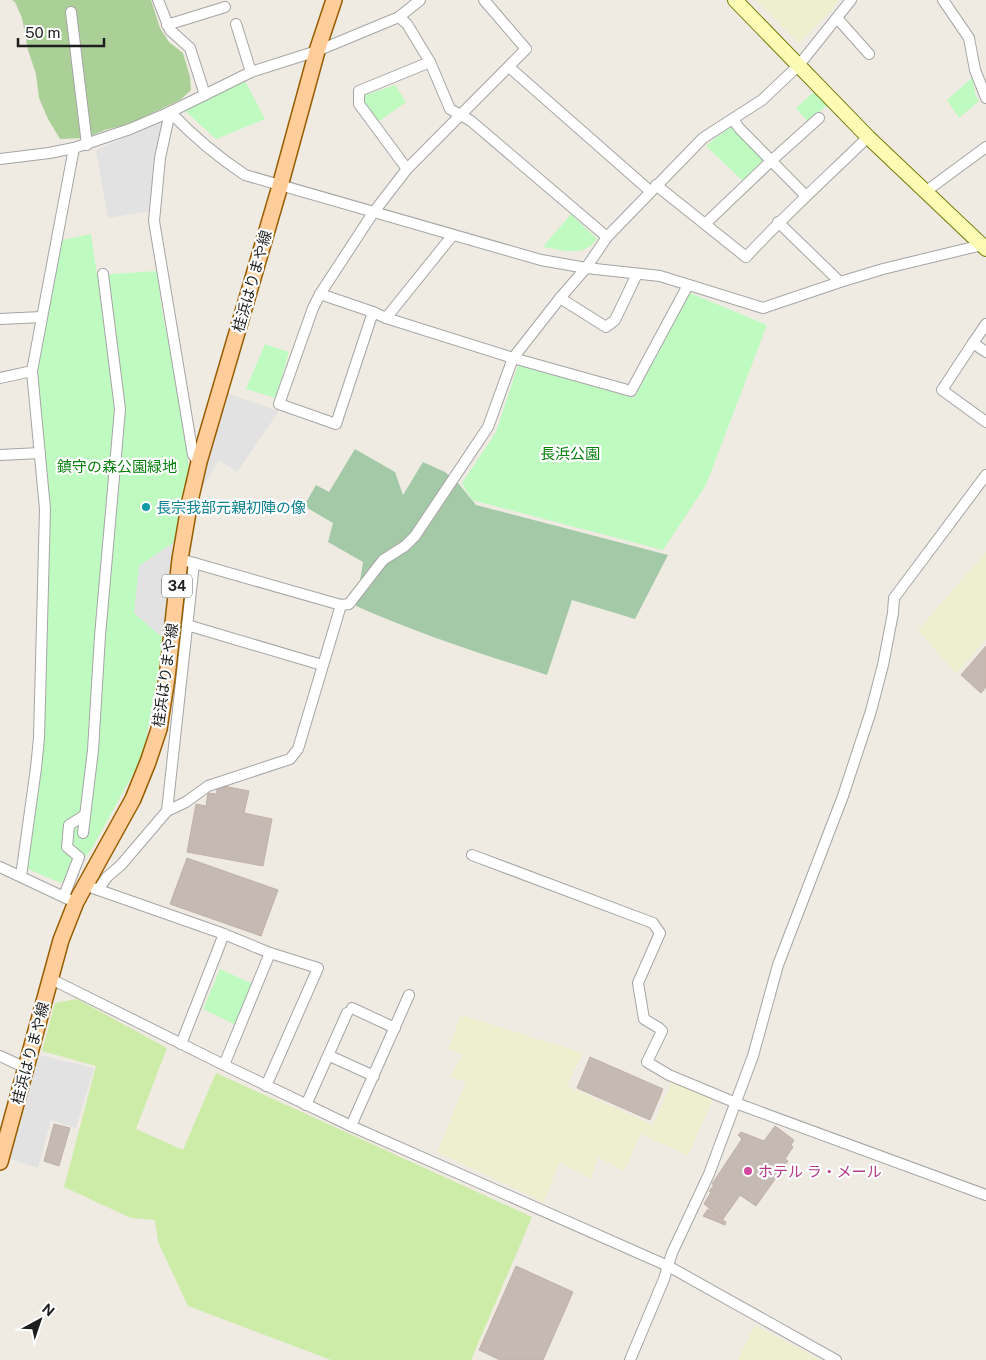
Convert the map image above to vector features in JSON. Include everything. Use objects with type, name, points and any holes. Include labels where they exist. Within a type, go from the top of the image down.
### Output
[{"type":"main road","name":"桂浜はりまや線","points":[[0,1162],[51,979],[70,899],[92,888],[132,800],[159,729],[167,678],[180,558],[199,462],[280,186],[317,51],[334,0]]},
{"type":"street","points":[[158,0],[170,30],[190,48],[205,94]]},
{"type":"street","points":[[0,159],[87,145],[170,112],[251,72],[317,51],[399,17],[420,0]]},
{"type":"street","points":[[373,312],[336,424],[279,404],[313,308],[320,294],[373,213],[407,169],[526,50],[484,0]]},
{"type":"street","points":[[735,0],[868,137],[984,246]]},
{"type":"street","points":[[180,558],[341,605],[349,604],[383,560],[405,546],[415,536],[488,427],[513,358],[586,268],[607,237],[703,138],[762,100],[799,65],[851,0]]},
{"type":"street","points":[[943,0],[969,38],[975,70],[986,98]]},
{"type":"street","points":[[167,24],[225,6]]},
{"type":"street","points":[[70,12],[87,145]]},
{"type":"street","points":[[399,17],[407,24],[430,62],[450,109],[471,121],[607,237]]},
{"type":"street","points":[[837,18],[869,54]]},
{"type":"street","points":[[236,24],[251,72]]},
{"type":"street","points":[[407,169],[359,104],[359,91],[430,62]]},
{"type":"street","points":[[509,66],[653,188],[705,224],[746,256],[778,222],[821,184],[868,137]]},
{"type":"street","points":[[170,112],[189,132],[245,175],[541,260],[586,268],[660,276],[763,308],[883,269],[984,246]]},
{"type":"street","points":[[170,112],[160,158],[154,221],[193,455],[199,462]]},
{"type":"street","points":[[705,224],[819,118]]},
{"type":"street","points":[[733,119],[806,196]]},
{"type":"street","points":[[925,192],[986,147]]},
{"type":"street","points":[[21,876],[39,738],[45,509],[32,370],[74,148]]},
{"type":"street","points":[[778,222],[840,282]]},
{"type":"street","points":[[386,318],[452,236]]},
{"type":"street","points":[[84,833],[93,750],[100,636],[120,409],[104,274]]},
{"type":"street","points":[[560,298],[606,327],[615,320],[637,274]]},
{"type":"street","points":[[320,294],[386,318],[513,358],[632,391],[688,285]]},
{"type":"street","points":[[0,319],[42,317]]},
{"type":"street","points":[[986,324],[942,390],[986,422]]},
{"type":"street","points":[[973,343],[986,352]]},
{"type":"street","points":[[0,378],[32,370]]},
{"type":"street","points":[[0,455],[40,453]]},
{"type":"street","points":[[630,1360],[686,1220],[709,1174],[736,1103],[756,1047],[778,965],[843,796],[871,711],[883,665],[894,598],[986,475]]},
{"type":"street","points":[[168,811],[194,563]]},
{"type":"street","points":[[92,888],[121,865],[168,811],[186,802],[208,786],[290,758],[298,749],[341,605]]},
{"type":"street","points":[[187,625],[322,665]]},
{"type":"street","points":[[0,867],[70,899],[79,857],[67,847],[69,825],[85,815]]},
{"type":"street","points":[[472,855],[657,926],[660,933],[638,983],[644,1019],[662,1031],[647,1062],[669,1075],[736,1103],[986,1195]]},
{"type":"street","points":[[92,888],[224,934],[270,953],[318,968],[266,1086]]},
{"type":"street","points":[[181,1044],[224,934]]},
{"type":"street","points":[[224,1065],[270,953]]},
{"type":"street","points":[[51,979],[351,1126],[668,1266],[836,1360]]},
{"type":"street","points":[[351,1126],[409,994]]},
{"type":"street","points":[[306,1105],[350,1011],[395,1028]]},
{"type":"street","points":[[0,1056],[26,1068]]},
{"type":"street","points":[[332,1057],[374,1076]]},
{"type":"green space","points":[[12,0],[151,0],[160,28],[169,42],[183,53],[190,77],[191,90],[180,100],[129,124],[105,130],[85,138],[60,139],[48,119],[39,98],[36,74],[28,50],[22,18],[15,2]]},
{"type":"green space","points":[[759,0],[839,0],[832,10],[799,43],[757,2]]},
{"type":"green space","points":[[973,77],[975,94],[979,101],[959,118],[947,100]]},
{"type":"green space","points":[[245,81],[265,119],[216,139],[183,109]]},
{"type":"green space","points":[[395,85],[406,102],[378,122],[363,103],[366,95]]},
{"type":"green space","points":[[816,90],[828,104],[808,122],[796,108]]},
{"type":"green space","points":[[731,125],[764,160],[742,180],[706,146]]},
{"type":"green space","points":[[571,214],[597,239],[592,245],[579,251],[543,247]]},
{"type":"green space","name":"鎮守の森公園緑地","points":[[91,234],[97,275],[157,271],[162,311],[176,380],[189,467],[174,542],[164,640],[143,756],[91,850],[61,883],[23,867],[42,748],[49,509],[37,365],[62,240]]},
{"type":"green space","name":"長浜公園","points":[[690,293],[767,325],[706,485],[663,550],[472,500],[462,483],[496,432],[518,365],[634,398]]},
{"type":"green space","points":[[265,344],[289,352],[276,398],[246,389]]},
{"type":"green space","points":[[355,449],[395,472],[403,495],[423,462],[445,472],[459,484],[476,505],[668,555],[635,619],[572,600],[547,675],[427,635],[356,606],[363,562],[328,542],[333,523],[304,506],[316,485],[329,492]]},
{"type":"green space","points":[[986,552],[986,639],[956,674],[918,630]]},
{"type":"green space","points":[[220,969],[253,984],[236,1025],[203,1009]]},
{"type":"green space","points":[[77,999],[167,1048],[136,1129],[183,1150],[216,1073],[532,1217],[471,1360],[331,1360],[188,1306],[158,1242],[155,1220],[131,1218],[64,1187],[96,1066],[42,1051],[55,1003]]},
{"type":"green space","points":[[461,1015],[583,1053],[567,1086],[653,1125],[672,1081],[713,1099],[688,1156],[641,1134],[624,1171],[598,1157],[591,1179],[559,1162],[544,1202],[437,1152],[466,1082],[450,1077],[462,1055],[448,1049]]},
{"type":"green space","points":[[755,1325],[820,1360],[738,1360]]},
{"type":"shaded area","points":[[164,120],[153,177],[151,211],[108,218],[96,150]]},
{"type":"shaded area","points":[[226,393],[279,411],[237,472],[219,460],[202,488],[200,487]]},
{"type":"shaded area","points":[[174,542],[164,639],[134,613],[139,566]]},
{"type":"shaded area","points":[[39,1055],[94,1068],[76,1128],[51,1120],[38,1168],[10,1159]]},
{"type":"building","points":[[986,646],[986,687],[981,693],[961,675]]},
{"type":"building","points":[[218,785],[249,791],[244,813],[272,819],[263,866],[187,852],[196,804],[206,806],[208,793],[216,794]]},
{"type":"building","points":[[187,858],[278,890],[261,936],[170,904]]},
{"type":"building","points":[[590,1057],[663,1089],[650,1120],[577,1088]]},
{"type":"building","points":[[54,1124],[70,1128],[59,1166],[44,1161]]},
{"type":"building","points":[[775,1126],[794,1140],[791,1145],[793,1147],[785,1159],[788,1161],[756,1206],[740,1195],[723,1219],[704,1204],[711,1192],[709,1191],[714,1185],[712,1184],[742,1139],[738,1135],[741,1132],[764,1141]]},
{"type":"building","points":[[708,1209],[726,1222],[725,1225],[703,1216]]},
{"type":"building","points":[[516,1266],[573,1292],[543,1360],[500,1360],[479,1350]]},
{"type":"place","name":"長宗我部元親初陣の像","points":[[146,507]]},
{"type":"place","name":"ホテル ラ・メール","points":[[748,1171]]}]
